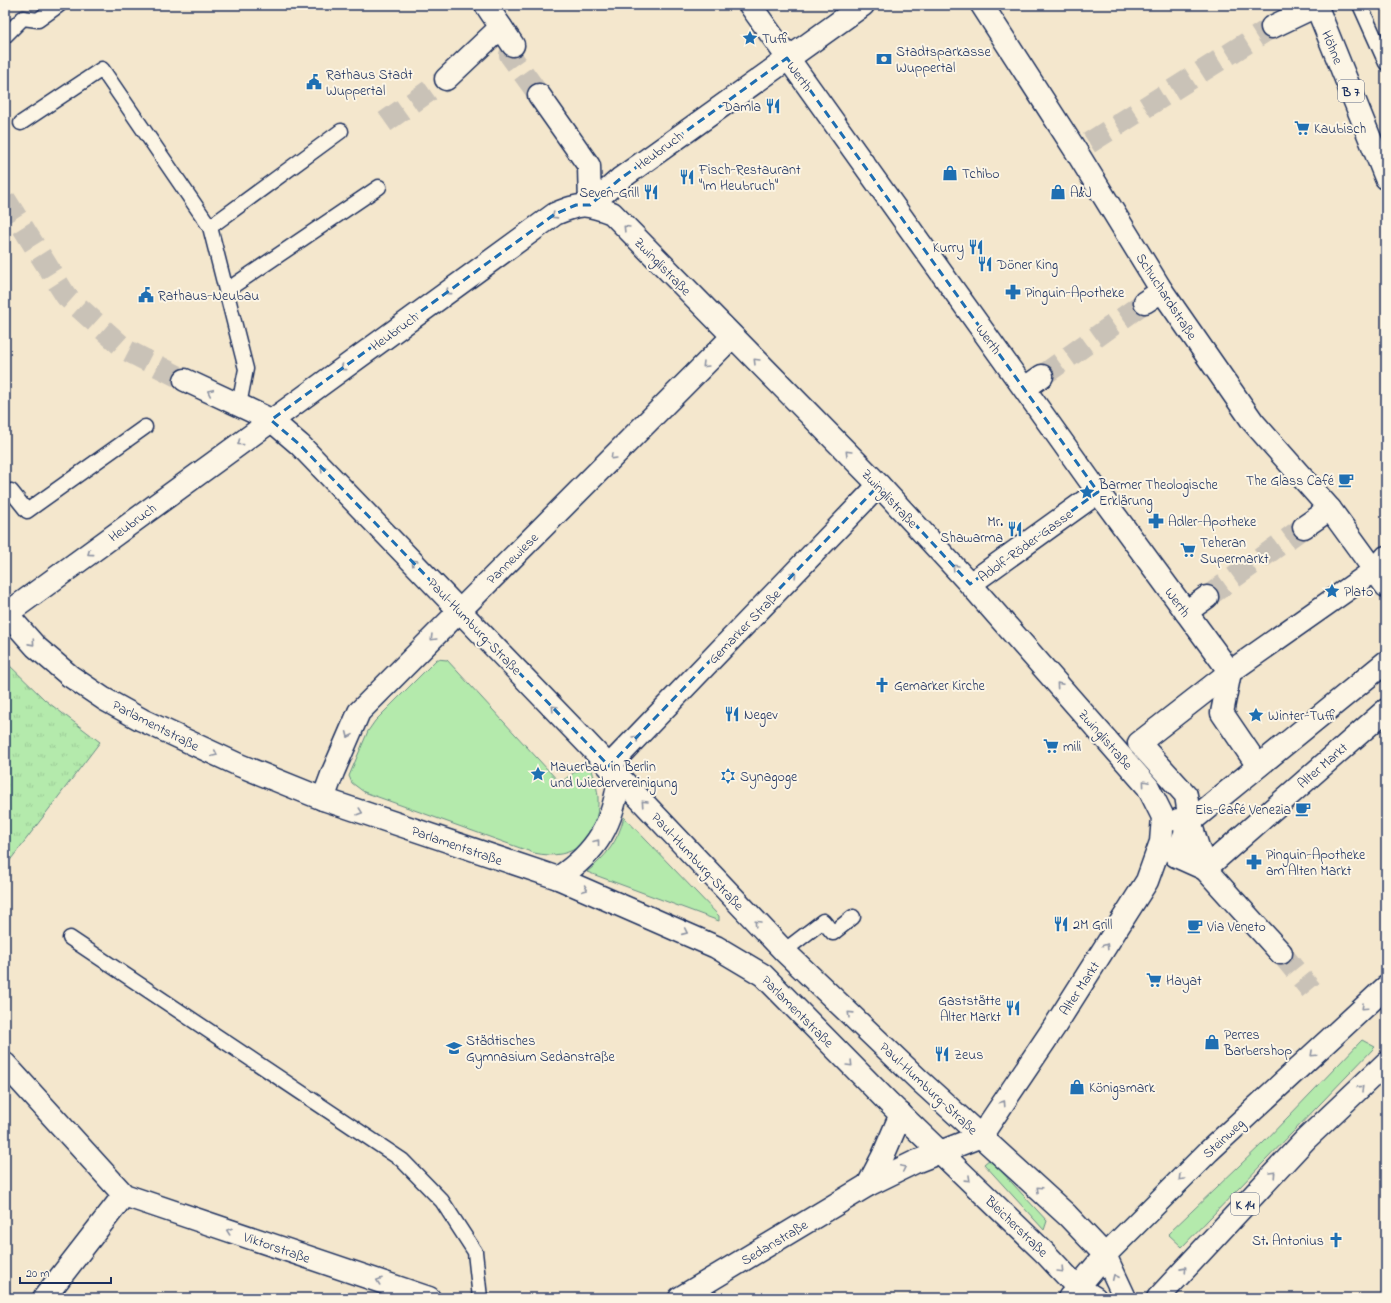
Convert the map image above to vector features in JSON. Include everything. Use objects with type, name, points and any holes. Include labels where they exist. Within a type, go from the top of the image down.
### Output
[{"type":"street","points":[[486,5],[513,45]]},
{"type":"street","name":"Werth","points":[[750,5],[787,58],[1033,382],[1098,492],[1230,672]]},
{"type":"street","name":"Heubruch","points":[[5,613],[555,214],[576,205],[590,205],[620,178],[863,5]]},
{"type":"street","name":"Schuchardstraße","points":[[982,5],[1083,147],[1153,297],[1253,422],[1330,509],[1382,571]]},
{"type":"street","points":[[1272,27],[1316,6]]},
{"type":"street","name":"Höhne","points":[[1316,6],[1386,178]]},
{"type":"street","points":[[446,79],[501,27]]},
{"type":"street","points":[[539,95],[589,166],[590,205]]},
{"type":"street","name":"Zwinglistraße","points":[[590,205],[612,213],[732,337],[879,485],[970,584],[1148,787],[1163,817]]},
{"type":"street","name":"Pannewiese","points":[[323,800],[333,772],[359,712],[732,337]]},
{"type":"street","name":"Paul-Humburg-Straße","points":[[185,380],[271,420],[300,445],[460,610],[784,951],[919,1080],[1067,1215],[1105,1255],[1125,1298]]},
{"type":"street","name":"Gemarker Straße","points":[[614,771],[879,485]]},
{"type":"street","name":"Adolf-Röder-Gasse","points":[[970,584],[1098,492]]},
{"type":"street","points":[[1304,527],[1330,509]]},
{"type":"street","points":[[1190,822],[1186,795],[1139,743],[1230,672],[1382,571]]},
{"type":"street","points":[[1186,612],[1207,597]]},
{"type":"street","name":"Parlamentstraße","points":[[5,613],[36,647],[70,676],[104,699],[142,720],[239,765],[323,800],[558,878],[716,946],[763,975],[894,1109]]},
{"type":"street","points":[[1281,953],[1205,869],[1176,856],[1190,822],[1386,662]]},
{"type":"street","points":[[1230,672],[1222,713],[1258,766]]},
{"type":"street","name":"Alter Markt","points":[[1205,869],[1386,710]]},
{"type":"street","points":[[558,878],[573,868],[600,839],[614,809],[614,771]]},
{"type":"street","points":[[1163,817],[1190,822]]},
{"type":"street","name":"Alter Markt","points":[[981,1136],[1055,1026],[1148,881],[1162,842],[1163,817]]},
{"type":"street","name":"Steinweg","points":[[1073,1292],[1105,1255],[1209,1150],[1386,987]]},
{"type":"street","name":"K 14","points":[[1158,1298],[1306,1140],[1386,1063]]},
{"type":"street","name":"Viktorstraße","points":[[5,1064],[124,1195],[429,1298]]},
{"type":"street","points":[[868,1185],[883,1156],[894,1109],[940,1152],[981,1136]]},
{"type":"street","name":"Sedanstraße","points":[[680,1298],[868,1185],[940,1152]]},
{"type":"street","name":"Bleicherstraße","points":[[940,1152],[1073,1292],[1096,1298]]},
{"type":"street","points":[[44,1298],[124,1195]]},
{"type":"lane","points":[[5,36],[23,18],[38,20],[59,5]]},
{"type":"lane","points":[[1360,5],[1386,63]]},
{"type":"lane","points":[[21,123],[102,69],[210,227],[246,369],[239,405]]},
{"type":"lane","points":[[210,227],[341,131]]},
{"type":"lane","points":[[227,290],[380,187]]},
{"type":"lane","points":[[12,491],[27,511],[144,427]]},
{"type":"lane","points":[[784,951],[823,920],[833,933],[854,917]]},
{"type":"lane","points":[[70,938],[402,1160],[442,1201],[475,1252],[480,1298]]},
{"type":"highlighted area","points":[[787,58],[1098,492],[970,584],[879,485],[609,766],[300,445],[271,420],[555,214],[576,205],[590,205],[620,179]]},
{"type":"green space","points":[[437,659],[447,660],[560,783],[589,761],[595,779],[598,797],[597,812],[594,825],[589,836],[582,844],[561,854],[548,855],[534,853],[364,792],[352,783],[349,776],[368,731],[375,721]]},
{"type":"green space","points":[[5,661],[45,700],[100,742],[5,867]]},
{"type":"green space","points":[[624,817],[719,916],[719,921],[587,872],[600,860],[615,841]]},
{"type":"green space","points":[[1362,1040],[1375,1047],[1182,1247],[1168,1234],[1263,1143]]},
{"type":"green space","points":[[990,1159],[1047,1221],[1044,1230],[984,1164]]},
{"type":"tunnel","points":[[1089,143],[1272,27]]},
{"type":"tunnel","points":[[513,45],[510,55],[539,95]]},
{"type":"tunnel","points":[[385,122],[446,79]]},
{"type":"tunnel","points":[[5,199],[66,296],[126,350],[185,380]]},
{"type":"tunnel","points":[[1042,376],[1145,302]]},
{"type":"tunnel","points":[[1207,597],[1304,527]]},
{"type":"tunnel","points":[[1281,953],[1311,990]]},
{"type":"place","name":"Tuffi","points":[[750,38]]},
{"type":"place","name":"Stadtsparkasse Wuppertal","points":[[884,59]]},
{"type":"place","name":"Rathaus Stadt Wuppertal","points":[[314,82]]},
{"type":"place","name":"Damla","points":[[773,106]]},
{"type":"place","name":"Kaubisch","points":[[1302,128]]},
{"type":"place","name":"Tchibo","points":[[950,173]]},
{"type":"place","name":"Fisch-Restaurant \"Im Heubruch\"","points":[[687,177]]},
{"type":"place","name":"Seven-Grill","points":[[651,192]]},
{"type":"place","name":"A&J","points":[[1058,192]]},
{"type":"place","name":"Kurry","points":[[976,247]]},
{"type":"place","name":"Döner King","points":[[985,264]]},
{"type":"place","name":"Pinguin-Apotheke","points":[[1013,292]]},
{"type":"place","name":"Rathaus-Neubau","points":[[146,295]]},
{"type":"place","name":"The Glass Café","points":[[1346,480]]},
{"type":"place","name":"Barmer Theologische Erklärung","points":[[1087,492]]},
{"type":"place","name":"Adler-Apotheke","points":[[1156,521]]},
{"type":"place","name":"Mr. Shawarma","points":[[1015,529]]},
{"type":"place","name":"Teheran Supermarkt","points":[[1188,550]]},
{"type":"place","name":"Plato","points":[[1332,591]]},
{"type":"place","name":"Gemarker Kirche","points":[[882,685]]},
{"type":"place","name":"Negev","points":[[732,714]]},
{"type":"place","name":"Winter-Tuffi","points":[[1256,715]]},
{"type":"place","name":"mili","points":[[1051,746]]},
{"type":"place","name":"Mauerbau in Berlin und Wiedervereinigung","points":[[538,774]]},
{"type":"place","name":"Synagoge","points":[[728,776]]},
{"type":"place","name":"Eis-Café Venezia","points":[[1303,809]]},
{"type":"place","name":"Pinguin-Apotheke am Alten Markt","points":[[1254,862]]},
{"type":"place","name":"2M Grill","points":[[1061,924]]},
{"type":"place","name":"Via Veneto","points":[[1195,926]]},
{"type":"place","name":"Hayat","points":[[1154,980]]},
{"type":"place","name":"Gaststätte Alter Markt","points":[[1013,1008]]},
{"type":"place","name":"Perres Barbershop","points":[[1212,1042]]},
{"type":"place","name":"Städtisches Gymnasium Sedanstraße","points":[[454,1048]]},
{"type":"place","name":"Zeus","points":[[942,1054]]},
{"type":"place","name":"Königsmark","points":[[1077,1087]]},
{"type":"place","name":"St. Antonius","points":[[1336,1240]]}]
